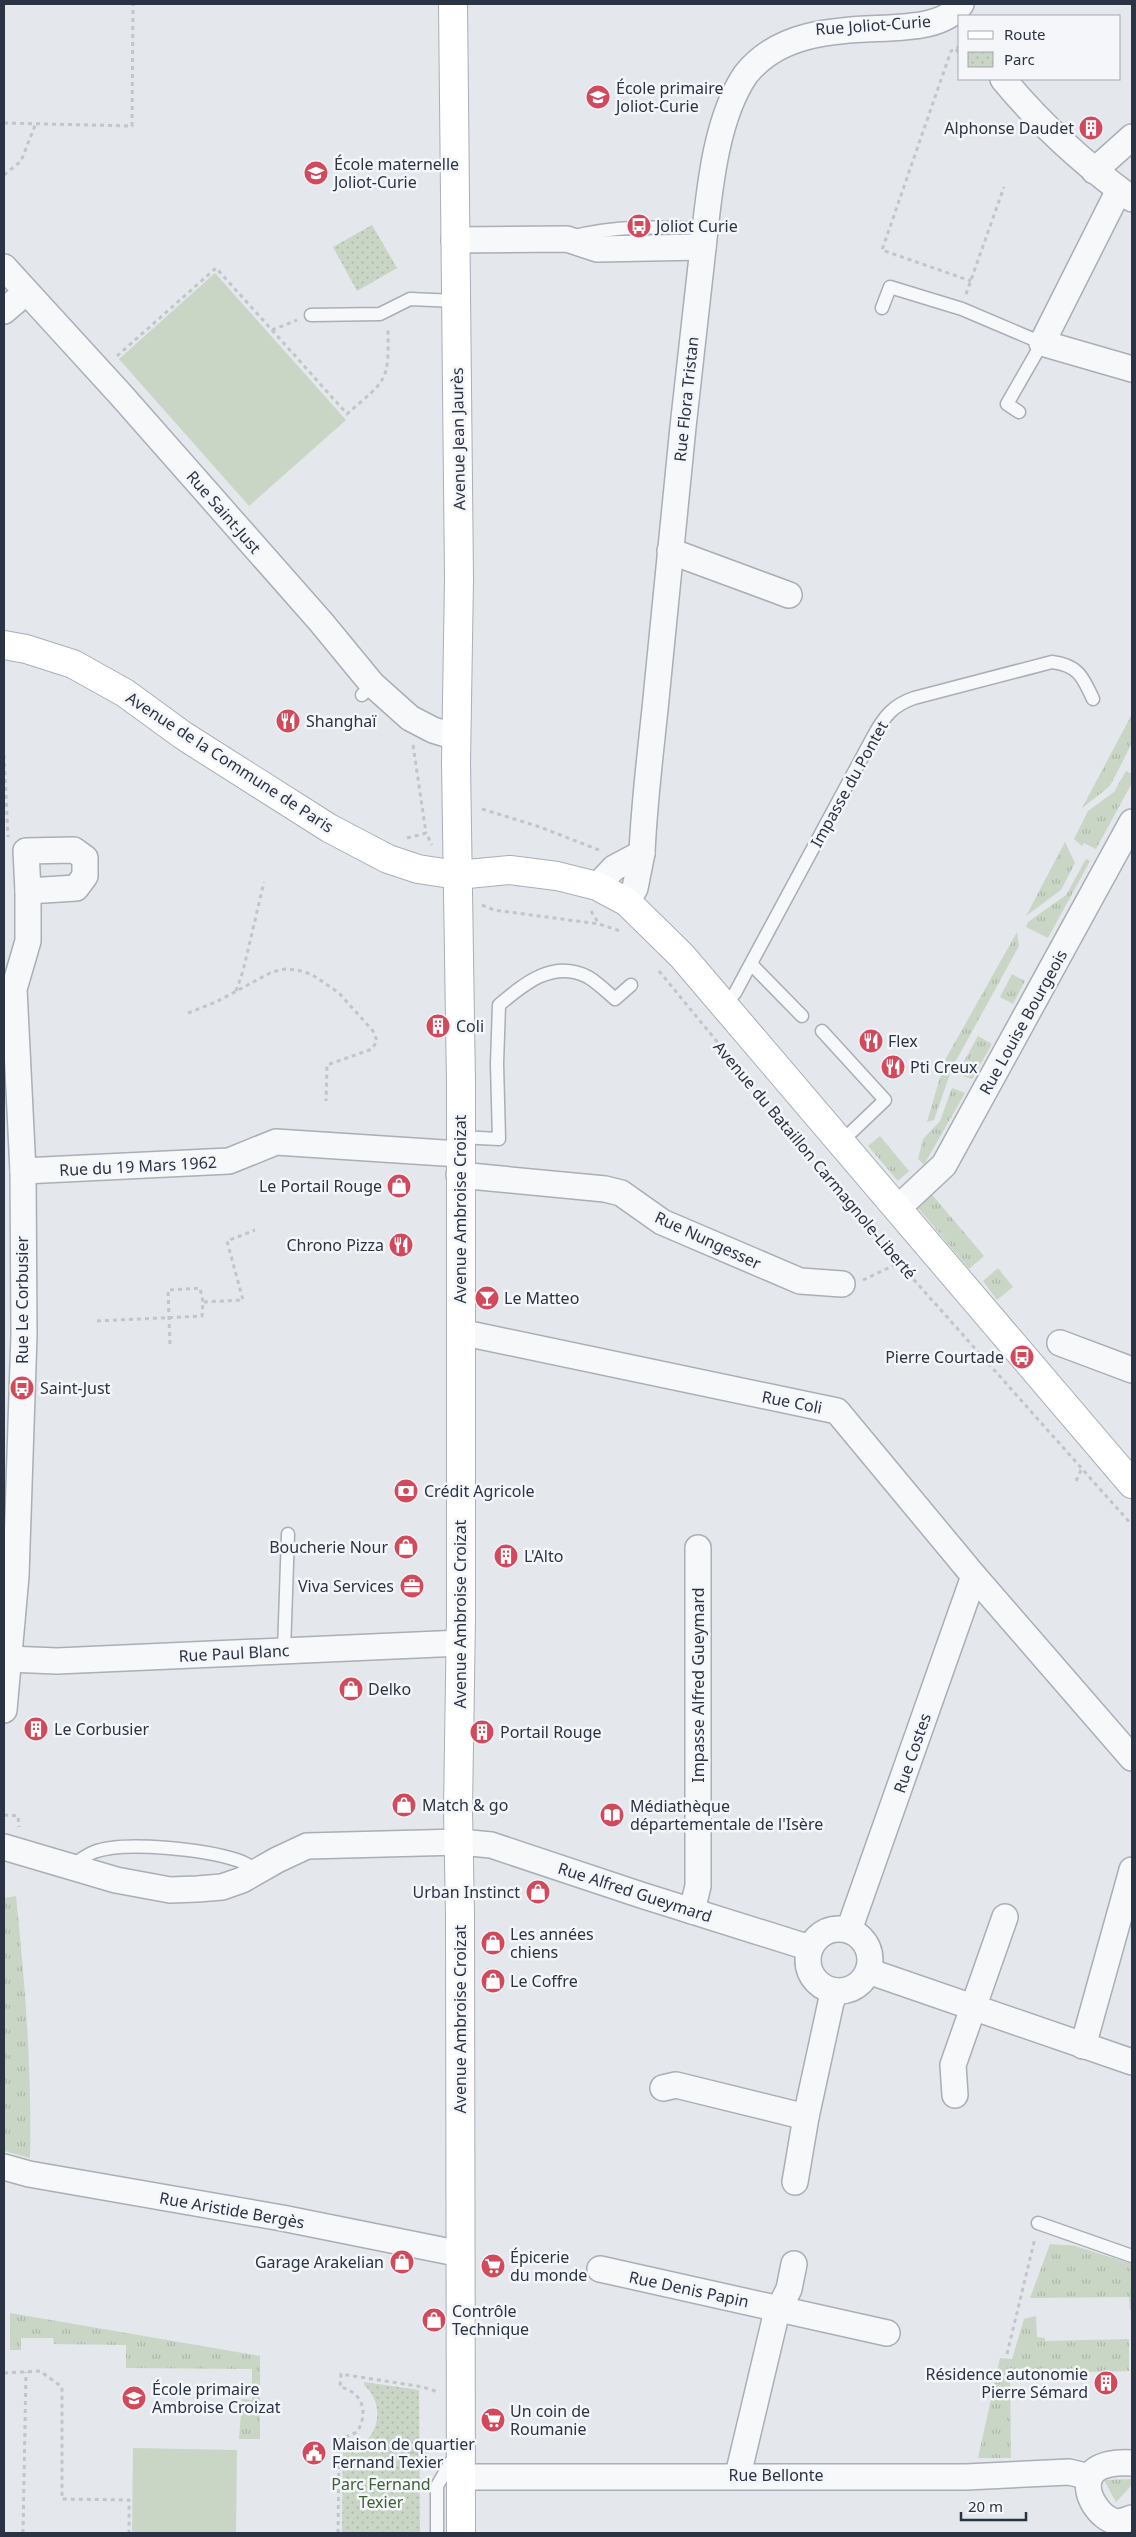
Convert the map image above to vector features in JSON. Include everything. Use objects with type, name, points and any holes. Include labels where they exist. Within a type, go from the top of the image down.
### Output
[{"type":"main road","name":"Avenue Jean Jaurès","points":[[453,4],[454,240],[459,559],[456,737],[457,875]]},
{"type":"main road","name":"Avenue de la Commune de Paris","points":[[4,645],[26,648],[74,664],[125,693],[184,736],[321,822],[388,859],[418,869],[457,875]]},
{"type":"main road","name":"Avenue du Bataillon Carmagnole-Liberté","points":[[457,875],[510,870],[557,876],[597,886],[627,902],[682,956],[1132,1484]]},
{"type":"main road","name":"Avenue Ambroise Croizat","points":[[457,875],[461,1643],[458,1809],[460,1842],[460,2533]]},
{"type":"street","name":"Rue Joliot-Curie","points":[[704,238],[719,142],[732,98],[746,73],[770,48],[802,31],[825,26],[929,22],[946,17],[959,10]]},
{"type":"street","points":[[1004,80],[1047,129],[1094,171],[1126,195],[1042,343],[1132,369]]},
{"type":"street","points":[[1094,171],[1132,137]]},
{"type":"street","points":[[454,240],[567,239],[597,249],[704,238]]},
{"type":"street","name":"Rue Flora Tristan","points":[[627,902],[636,888],[642,853],[670,551],[704,238]]},
{"type":"street","name":"Rue Saint-Just","points":[[4,267],[321,622],[367,690],[410,718],[433,730],[456,737]]},
{"type":"street","points":[[4,310],[26,293]]},
{"type":"street","points":[[670,551],[789,595]]},
{"type":"street","name":"Rue Louise Bourgeois","points":[[897,1210],[944,1165],[1132,822]]},
{"type":"street","points":[[597,886],[614,868],[642,853]]},
{"type":"street","name":"Rue Le Corbusier","points":[[4,1710],[16,1576],[24,1335],[23,1171],[14,990],[28,941],[28,891]]},
{"type":"street","name":"Rue du 19 Mars 1962","points":[[23,1171],[229,1161],[276,1142],[459,1156]]},
{"type":"street","name":"Rue Nungesser","points":[[459,1156],[621,1193],[662,1222],[800,1281],[842,1284]]},
{"type":"street","name":"Rue Coli","points":[[460,1332],[837,1411],[974,1576],[1132,1758]]},
{"type":"street","points":[[1060,1343],[1132,1370]]},
{"type":"street","name":"Impasse Alfred Gueymard","points":[[692,1911],[698,1886],[698,1548]]},
{"type":"street","name":"Rue Costes","points":[[849,1930],[974,1576]]},
{"type":"street","name":"Rue Paul Blanc","points":[[8,1659],[58,1661],[461,1643]]},
{"type":"street","name":"Rue Alfred Gueymard","points":[[4,1847],[116,1880],[170,1890],[222,1887],[242,1880],[307,1846],[460,1842],[491,1845],[810,1948]]},
{"type":"street","points":[[1083,2046],[1132,1870]]},
{"type":"street","points":[[955,2095],[953,2065],[1005,1917]]},
{"type":"street","points":[[840,1928],[849,1930],[865,1942],[870,1956],[868,1971],[856,1986],[836,1991],[818,1984],[812,1976],[807,1958],[810,1948],[822,1933],[840,1928]]},
{"type":"street","points":[[868,1971],[1132,2062]]},
{"type":"street","points":[[795,2182],[806,2117],[831,2002],[836,1991]]},
{"type":"street","points":[[662,2088],[676,2085],[806,2117]]},
{"type":"street","name":"Rue Aristide Bergès","points":[[4,2168],[105,2189],[282,2218],[461,2254]]},
{"type":"street","points":[[738,2475],[779,2309],[789,2289],[794,2264]]},
{"type":"street","name":"Rue Denis Papin","points":[[600,2270],[887,2333]]},
{"type":"street","points":[[1122,2524],[1107,2518],[1096,2508],[1091,2495],[1090,2477],[1103,2466],[1132,2462]]},
{"type":"street","name":"Rue Bellonte","points":[[461,2477],[738,2475],[966,2477],[1069,2472],[1090,2477]]},
{"type":"lane","points":[[882,308],[890,287],[962,309],[1042,343],[1007,404],[1019,412]]},
{"type":"lane","points":[[312,315],[380,314],[410,299],[456,301]]},
{"type":"lane","name":"Impasse du Pontet","points":[[723,1004],[735,993],[752,965],[874,735],[884,718],[899,703],[1052,662],[1066,663],[1076,669],[1084,679],[1093,699]]},
{"type":"lane","points":[[752,965],[802,1016]]},
{"type":"lane","points":[[459,1156],[499,1140],[497,1064],[499,1005],[523,984],[557,969],[587,977],[615,999],[631,985]]},
{"type":"lane","points":[[822,1031],[885,1100],[840,1143]]},
{"type":"lane","points":[[284,1650],[288,1534]]},
{"type":"lane","points":[[69,1867],[94,1852],[109,1848],[162,1848],[218,1855],[239,1861],[258,1870]]},
{"type":"lane","points":[[1038,2223],[1132,2256]]},
{"type":"lane","points":[[437,2533],[437,2486],[460,2446]]},
{"type":"path","points":[[4,123],[132,126],[133,4]]},
{"type":"path","points":[[958,48],[951,51],[882,250],[971,282]]},
{"type":"path","points":[[4,175],[21,161],[36,124]]},
{"type":"path","points":[[962,309],[1004,187]]},
{"type":"path","points":[[99,372],[216,268],[346,414],[382,383],[389,367],[388,310]]},
{"type":"path","points":[[272,330],[312,315]]},
{"type":"path","points":[[410,718],[416,773],[426,833]]},
{"type":"path","points":[[482,809],[540,827],[601,851]]},
{"type":"path","points":[[457,875],[474,902],[494,910],[599,924],[621,931]]},
{"type":"path","points":[[236,991],[243,971],[264,882]]},
{"type":"path","name":"Avenue du Bataillon Carmagnole-Liberté","points":[[655,966],[899,1263],[1132,1525]]},
{"type":"path","points":[[188,1014],[272,972],[285,969],[311,974],[339,993],[373,1031],[377,1041],[372,1049],[327,1065],[326,1101]]},
{"type":"path","points":[[203,1302],[243,1300],[227,1241],[256,1230]]},
{"type":"path","points":[[842,1284],[860,1282],[899,1263]]},
{"type":"path","points":[[96,1321],[169,1318],[202,1316],[203,1302],[200,1288],[168,1290],[169,1318],[170,1344]]},
{"type":"path","points":[[1006,2354],[1038,2223]]},
{"type":"path","points":[[4,2373],[40,2371],[62,2387],[62,2499],[128,2500],[129,2533]]},
{"type":"path","points":[[23,2533],[26,2372]]},
{"type":"path","points":[[338,2533],[339,2440],[357,2432],[364,2418],[364,2410],[356,2394],[351,2390],[340,2387],[341,2374],[423,2387],[441,2394]]},
{"type":"path","points":[[339,2449],[427,2454]]},
{"type":"green space","points":[[372,225],[397,268],[357,291],[333,247]]},
{"type":"green space","points":[[215,273],[346,420],[249,506],[119,359]]},
{"type":"green space","points":[[1132,714],[1132,743],[1110,786],[1082,808]]},
{"type":"green space","points":[[1126,771],[1132,774],[1132,783],[1096,849],[1084,843],[1082,846],[1074,839],[1088,811],[1114,792]]},
{"type":"green space","points":[[1065,842],[1075,863],[1061,890],[1026,916]]},
{"type":"green space","points":[[1086,859],[1090,861],[1048,938],[1026,927],[1028,922],[1066,895]]},
{"type":"green space","points":[[1017,932],[1019,946],[952,1068],[934,1120],[927,1122],[945,1060]]},
{"type":"green space","points":[[1012,974],[1025,981],[1013,1004],[1000,997]]},
{"type":"green space","points":[[978,1036],[992,1044],[972,1079],[957,1074]]},
{"type":"green space","points":[[952,1088],[965,1093],[924,1165],[918,1159],[923,1139],[940,1121]]},
{"type":"green space","points":[[880,1136],[909,1171],[898,1181],[868,1146]]},
{"type":"green space","points":[[929,1191],[984,1256],[969,1269],[914,1203]]},
{"type":"green space","points":[[998,1268],[1013,1287],[997,1300],[983,1281]]},
{"type":"green space","points":[[16,1896],[27,2027],[30,2092],[30,2158],[4,2151],[4,1898]]},
{"type":"green space","points":[[1050,2244],[1075,2246],[1132,2264],[1132,2310],[1130,2310],[1129,2297],[1030,2298]]},
{"type":"green space","points":[[10,2313],[260,2356],[260,2439],[239,2439],[242,2399],[252,2400],[252,2369],[126,2368],[126,2345],[54,2344],[53,2338],[21,2338],[21,2350],[10,2350]]},
{"type":"green space","points":[[1036,2316],[1037,2337],[1045,2338],[1045,2341],[1129,2339],[1129,2371],[1010,2374],[1011,2458],[978,2458],[1000,2358],[1012,2359],[1024,2319]]},
{"type":"green space","name":"Parc Fernand Texier","points":[[364,2382],[419,2390],[420,2533],[342,2533],[343,2452],[366,2441],[376,2426],[376,2404]]},
{"type":"green space","points":[[133,2448],[237,2450],[236,2533],[132,2533]]},
{"type":"green space","points":[[1132,2479],[1132,2485],[1116,2502],[1104,2480]]},
{"type":"place","name":"École primaire Joliot-Curie","points":[[598,97]]},
{"type":"place","name":"Alphonse Daudet","points":[[1091,128]]},
{"type":"place","name":"École maternelle Joliot-Curie","points":[[316,173]]},
{"type":"place","name":"Joliot Curie","points":[[639,226]]},
{"type":"place","name":"Shanghaï","points":[[288,721]]},
{"type":"place","name":"Coli","points":[[438,1026]]},
{"type":"place","name":"Flex","points":[[871,1041]]},
{"type":"place","name":"Pti Creux","points":[[893,1067]]},
{"type":"place","name":"Le Portail Rouge","points":[[399,1186]]},
{"type":"place","name":"Chrono Pizza","points":[[401,1245]]},
{"type":"place","name":"Le Matteo","points":[[487,1298]]},
{"type":"place","name":"Pierre Courtade","points":[[1022,1357]]},
{"type":"place","name":"Saint-Just","points":[[22,1388]]},
{"type":"place","name":"Crédit Agricole","points":[[406,1491]]},
{"type":"place","name":"Boucherie Nour","points":[[406,1547]]},
{"type":"place","name":"L'Alto","points":[[506,1556]]},
{"type":"place","name":"Viva Services","points":[[412,1586]]},
{"type":"place","name":"Delko","points":[[351,1689]]},
{"type":"place","name":"Le Corbusier","points":[[36,1729]]},
{"type":"place","name":"Portail Rouge","points":[[482,1732]]},
{"type":"place","name":"Match & go","points":[[404,1805]]},
{"type":"place","name":"Médiathèque départementale de l'Isère","points":[[612,1815]]},
{"type":"place","name":"Urban Instinct","points":[[538,1892]]},
{"type":"place","name":"Les années chiens","points":[[493,1943]]},
{"type":"place","name":"Le Coffre","points":[[493,1981]]},
{"type":"place","name":"Garage Arakelian","points":[[402,2262]]},
{"type":"place","name":"Épicerie du monde","points":[[493,2266]]},
{"type":"place","name":"Contrôle Technique","points":[[434,2320]]},
{"type":"place","name":"Résidence autonomie Pierre Sémard","points":[[1106,2383]]},
{"type":"place","name":"École primaire Ambroise Croizat","points":[[134,2398]]},
{"type":"place","name":"Un coin de Roumanie","points":[[493,2420]]},
{"type":"place","name":"Maison de quartier Fernand Texier","points":[[314,2453]]}]
